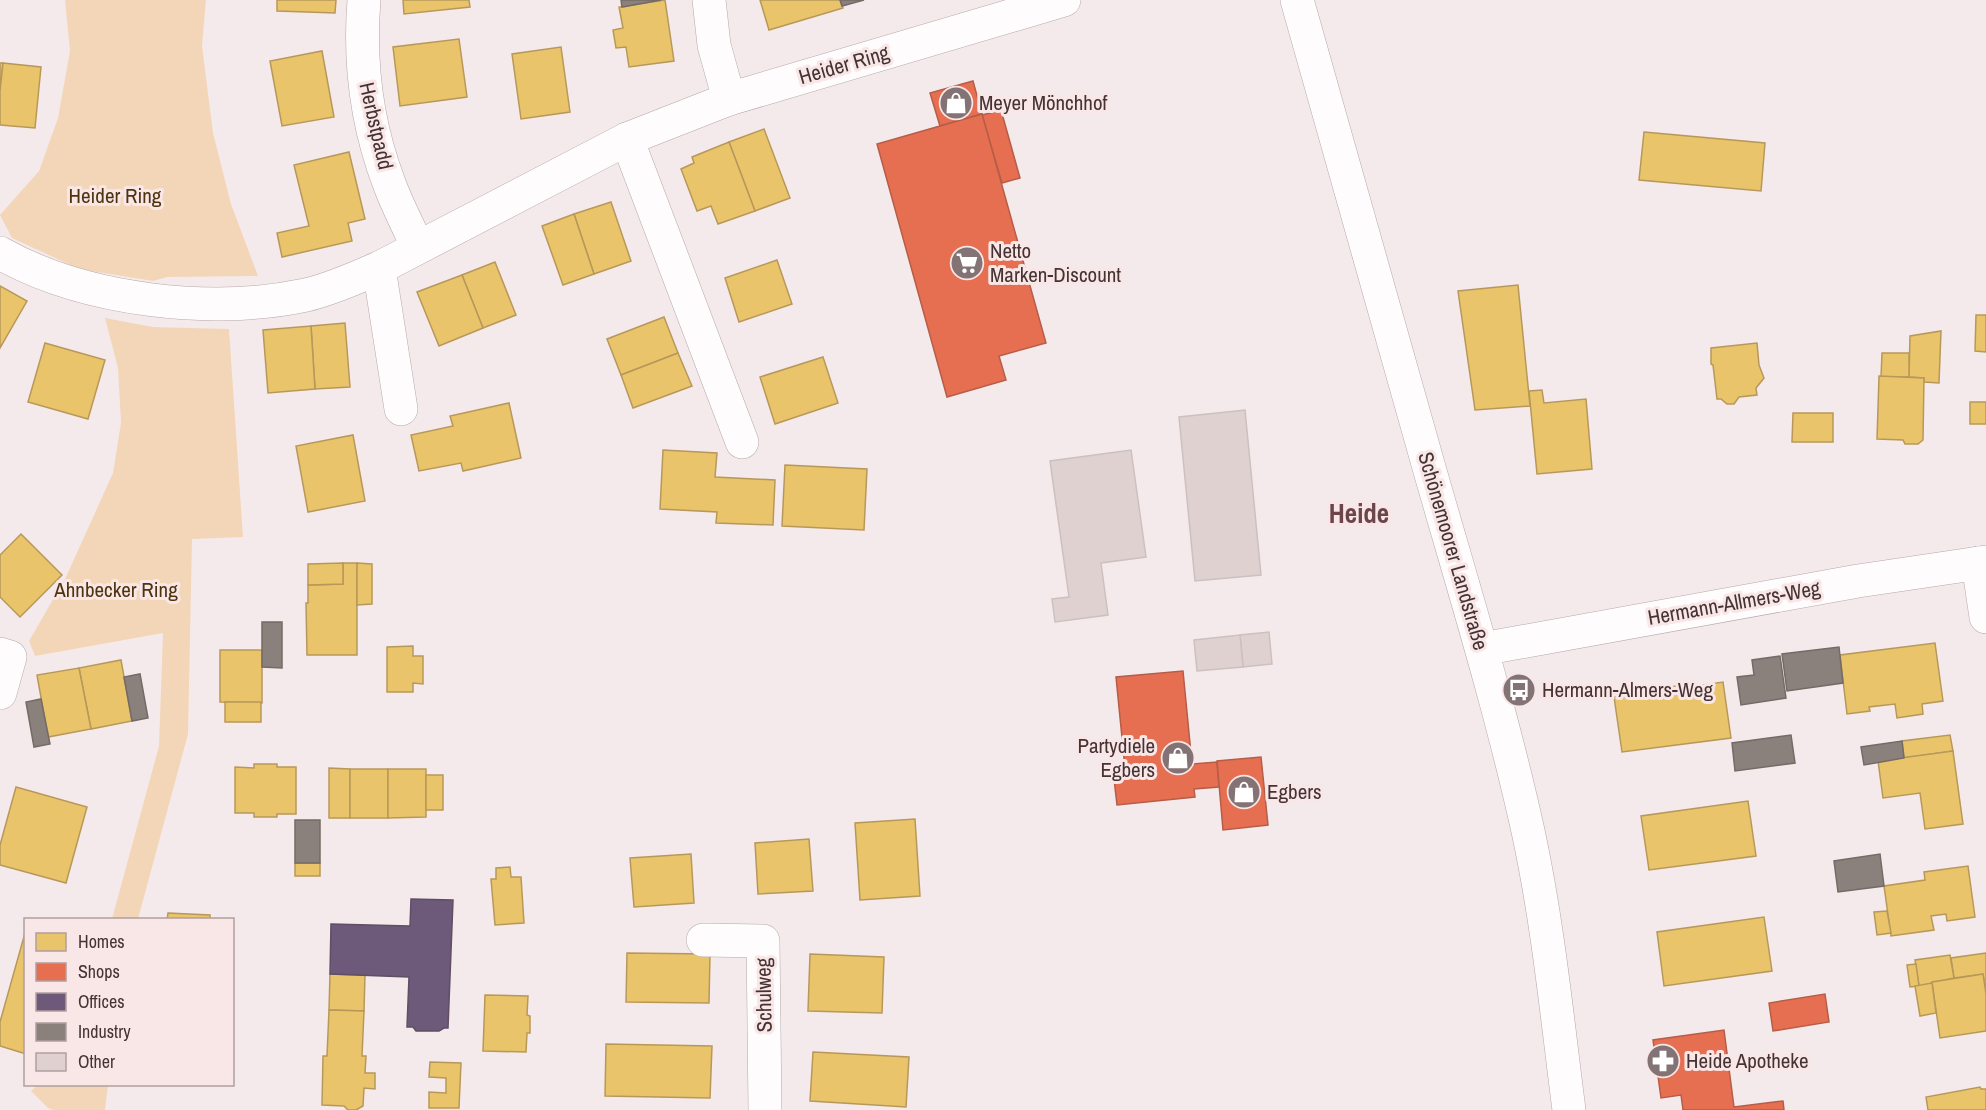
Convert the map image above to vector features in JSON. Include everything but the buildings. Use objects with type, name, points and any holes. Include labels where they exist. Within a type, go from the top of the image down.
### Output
[{"type":"street","name":"Herbstpadd","points":[[364,0],[362,56],[371,116],[388,181],[418,247]]},
{"type":"street","points":[[709,0],[714,45],[729,99]]},
{"type":"street","name":"Heider Ring","points":[[0,253],[50,277],[108,293],[153,300],[206,303],[256,301],[306,295],[342,284],[379,268],[627,139],[729,99],[1064,0]]},
{"type":"street","name":"Schönemoorer Landstraße","points":[[1297,0],[1378,291],[1482,649],[1528,832],[1549,946],[1569,1110]]},
{"type":"street","points":[[627,139],[742,442]]},
{"type":"street","points":[[379,268],[401,409]]},
{"type":"street","points":[[1982,562],[1986,617]]},
{"type":"street","name":"Hermann-Allmers-Weg","points":[[1482,649],[1858,581],[1982,562]]},
{"type":"street","points":[[0,654],[10,657],[0,693]]},
{"type":"street","name":"Schulweg","points":[[703,940],[763,941],[765,1110]]},
{"type":"green space","points":[[65,0],[206,0],[202,46],[213,133],[231,204],[258,276],[167,277],[153,281],[79,269],[12,238],[0,215],[39,171],[58,118],[70,51]]},
{"type":"green space","name":"Ahnbecker Ring","points":[[105,318],[153,327],[229,329],[243,537],[192,539],[188,734],[138,918],[112,918],[159,746],[163,633],[35,656],[29,641],[66,577],[113,473],[121,423],[118,368]]},
{"type":"green space","points":[[37,1086],[108,1086],[105,1110],[54,1110],[48,1108],[31,1091]]},
{"type":"place","name":"Meyer Mönchhof","points":[[956,103]]},
{"type":"place","name":"Netto Marken-Discount","points":[[967,263]]},
{"type":"place","name":"Hermann-Almers-Weg","points":[[1519,690]]},
{"type":"place","name":"Partydiele Egbers","points":[[1178,758]]},
{"type":"place","name":"Egbers","points":[[1244,792]]},
{"type":"place","name":"Heide Apotheke","points":[[1663,1061]]},
{"type":"district","name":"Heide","points":[[1359,514]]}]
